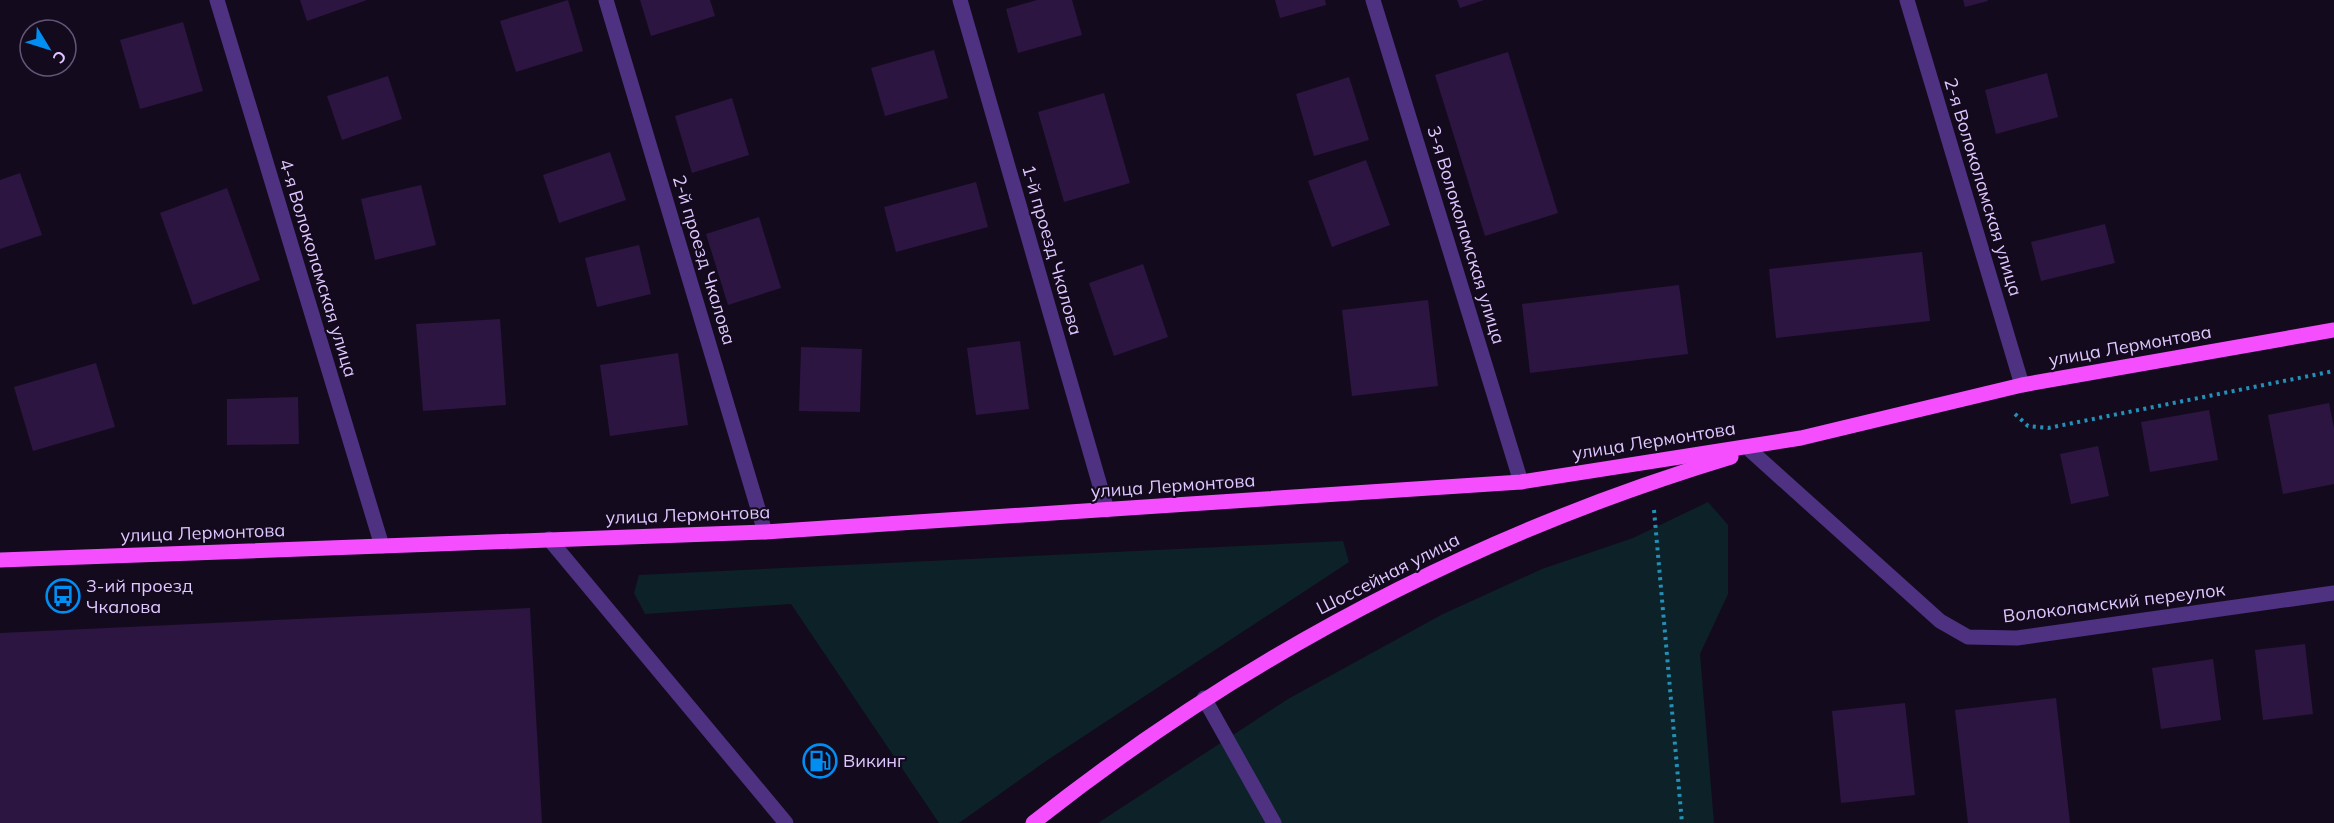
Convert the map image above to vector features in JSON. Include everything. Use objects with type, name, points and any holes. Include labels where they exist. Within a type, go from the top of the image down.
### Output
[{"type":"main road","name":"улица Лермонтова","points":[[0,560],[765,532],[1521,482],[1801,438],[2022,385],[2334,330]]},
{"type":"main road","name":"Шоссейная улица","points":[[1033,823],[1095,774],[1204,698],[1289,646],[1407,584],[1558,516],[1651,482],[1801,438]]},
{"type":"street","name":"4-я Волоколамская улица","points":[[217,0],[382,546]]},
{"type":"street","name":"2-й проезд Чкалова","points":[[606,0],[765,532]]},
{"type":"street","name":"1-й проезд Чкалова","points":[[960,0],[1107,510]]},
{"type":"street","name":"3-я Волоколамская улица","points":[[1373,0],[1521,482]]},
{"type":"street","name":"2-я Волоколамская улица","points":[[1907,0],[2022,385]]},
{"type":"street","name":"Волоколамский переулок","points":[[1751,451],[1940,621],[1968,637],[2017,638],[2334,593]]},
{"type":"street","points":[[549,539],[786,823]]},
{"type":"street","points":[[1204,698],[1274,823]]},
{"type":"path","points":[[1992,393],[2028,426],[2048,428],[2334,371]]},
{"type":"path","points":[[1651,482],[1682,823]]},
{"type":"shaded area","points":[[1708,502],[1728,525],[1728,594],[1700,654],[1714,823],[1098,823],[1288,699],[1443,614],[1542,569],[1633,538]]},
{"type":"shaded area","points":[[1343,541],[1349,562],[1046,761],[959,823],[939,823],[791,604],[645,614],[634,593],[639,575]]},
{"type":"building","points":[[300,0],[367,0],[307,21]]},
{"type":"building","points":[[568,0],[583,51],[516,72],[500,21]]},
{"type":"building","points":[[640,0],[710,0],[715,16],[651,36]]},
{"type":"building","points":[[1037,0],[1072,0],[1082,35],[1018,53],[1006,9]]},
{"type":"building","points":[[1275,0],[1325,0],[1326,5],[1280,18]]},
{"type":"building","points":[[1457,0],[1484,0],[1460,8]]},
{"type":"building","points":[[1963,0],[1987,0],[1988,1],[1965,7]]},
{"type":"building","points":[[183,22],[203,91],[140,109],[120,40]]},
{"type":"building","points":[[934,50],[948,98],[885,116],[871,68]]},
{"type":"building","points":[[1508,52],[1558,213],[1485,236],[1435,75]]},
{"type":"building","points":[[2047,73],[2058,117],[1996,134],[1985,90]]},
{"type":"building","points":[[388,76],[402,119],[342,140],[327,96]]},
{"type":"building","points":[[1349,77],[1369,140],[1314,156],[1296,94]]},
{"type":"building","points":[[1104,93],[1130,183],[1064,202],[1038,112]]},
{"type":"building","points":[[732,98],[749,155],[692,173],[675,116]]},
{"type":"building","points":[[610,152],[626,200],[559,223],[543,175]]},
{"type":"building","points":[[1366,160],[1390,225],[1332,247],[1308,181]]},
{"type":"building","points":[[20,173],[42,235],[0,249],[0,180]]},
{"type":"building","points":[[976,182],[988,227],[896,252],[884,207]]},
{"type":"building","points":[[421,185],[436,245],[375,260],[361,199]]},
{"type":"building","points":[[227,188],[260,280],[193,305],[160,213]]},
{"type":"building","points":[[759,217],[781,288],[728,305],[706,234]]},
{"type":"building","points":[[2105,224],[2115,263],[2041,281],[2031,242]]},
{"type":"building","points":[[639,245],[651,294],[597,307],[585,258]]},
{"type":"building","points":[[1922,252],[1930,321],[1776,338],[1769,269]]},
{"type":"building","points":[[1143,264],[1168,337],[1114,356],[1089,283]]},
{"type":"building","points":[[1679,285],[1688,354],[1530,373],[1522,304]]},
{"type":"building","points":[[1428,300],[1438,386],[1352,396],[1342,310]]},
{"type":"building","points":[[500,319],[506,405],[423,411],[416,324]]},
{"type":"building","points":[[1020,341],[1029,409],[976,415],[967,348]]},
{"type":"building","points":[[801,347],[862,349],[860,412],[799,411]]},
{"type":"building","points":[[678,353],[688,425],[610,436],[600,365]]},
{"type":"building","points":[[96,363],[115,427],[33,451],[14,387]]},
{"type":"building","points":[[298,397],[299,444],[227,445],[227,399]]},
{"type":"building","points":[[2329,403],[2334,428],[2334,484],[2283,494],[2268,415]]},
{"type":"building","points":[[2209,410],[2218,460],[2150,472],[2141,422]]},
{"type":"building","points":[[2098,446],[2109,496],[2071,504],[2060,454]]},
{"type":"building","points":[[530,608],[542,823],[0,823],[0,633]]},
{"type":"building","points":[[2305,644],[2313,714],[2263,720],[2255,650]]},
{"type":"building","points":[[2213,659],[2221,720],[2161,729],[2152,668]]},
{"type":"building","points":[[2056,698],[2070,823],[1968,823],[1955,710]]},
{"type":"building","points":[[1905,703],[1915,795],[1841,803],[1832,711]]},
{"type":"place","name":"3-ий проезд Чкалова","points":[[63,596]]},
{"type":"place","name":"Викинг","points":[[820,761]]}]
